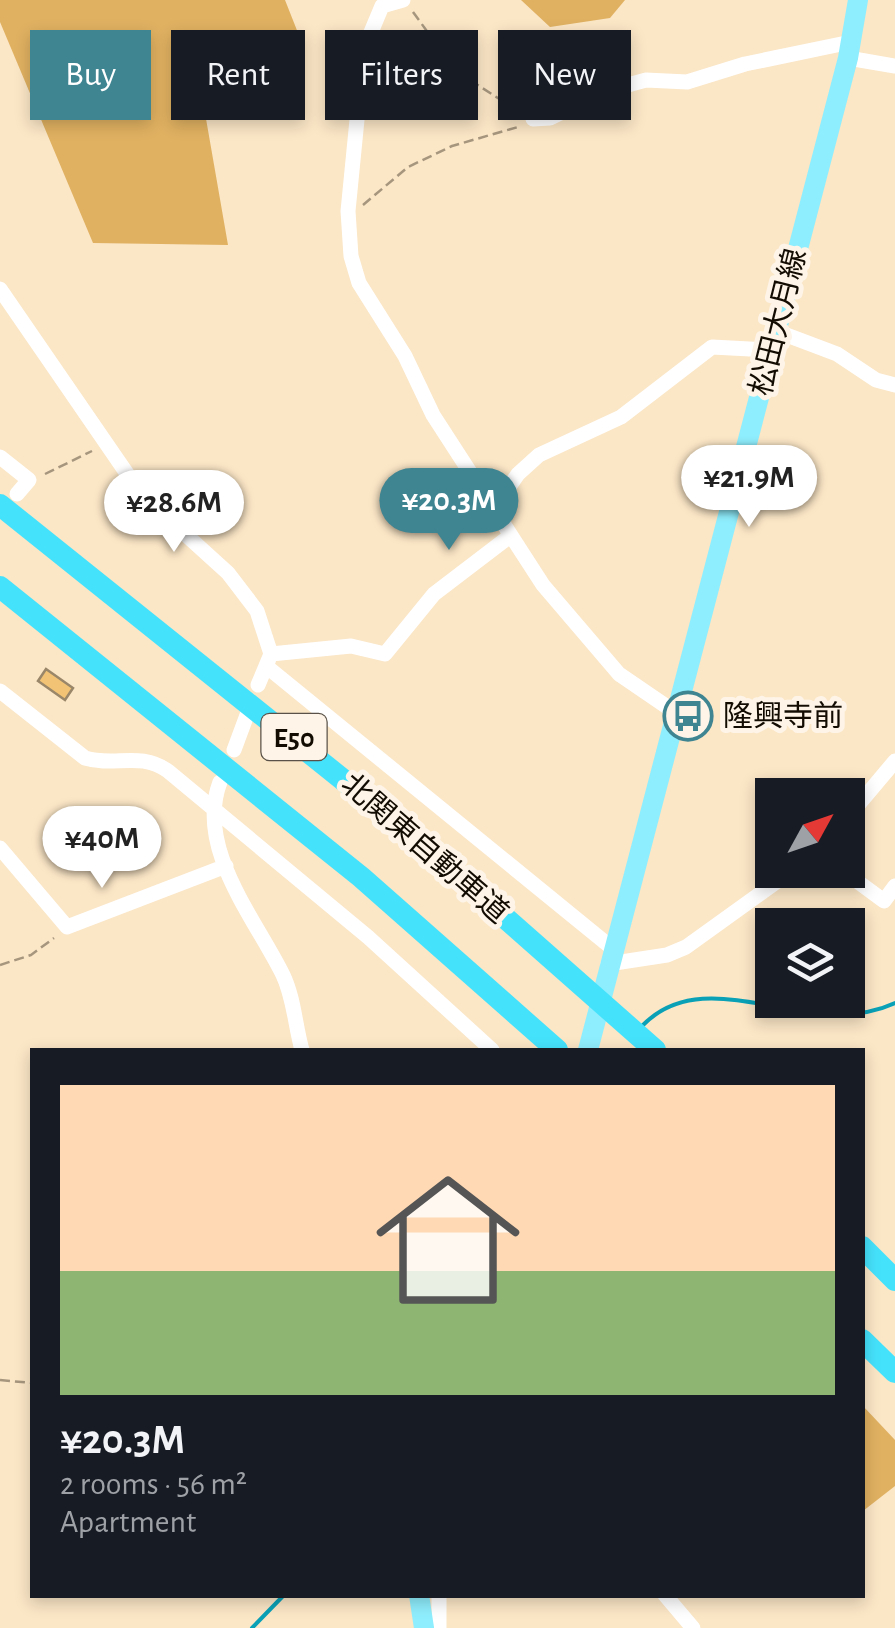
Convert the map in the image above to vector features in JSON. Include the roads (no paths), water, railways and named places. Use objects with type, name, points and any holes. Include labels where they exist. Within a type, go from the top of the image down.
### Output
[{"type":"highway","name":"北関東自動車道","points":[[8,499],[288,732],[653,1048]]},
{"type":"highway","name":"E50","points":[[0,587],[347,865],[555,1048]]},
{"type":"highway","points":[[865,1250],[895,1280]]},
{"type":"highway","points":[[865,1343],[895,1372]]},
{"type":"main road","name":"松田大月線","points":[[588,1048],[610,956],[679,714],[849,50],[858,0]]},
{"type":"main road","points":[[419,1598],[424,1628]]},
{"type":"street","points":[[404,0],[382,6],[364,50],[349,216],[351,256],[359,283],[405,356],[432,415],[495,507],[510,536],[618,674],[679,714]]},
{"type":"street","points":[[631,84],[646,80],[687,82],[746,64],[849,50],[895,66]]},
{"type":"street","points":[[0,290],[141,494],[242,590],[257,612],[268,660],[258,685]]},
{"type":"street","points":[[495,507],[539,455],[621,416],[712,347],[774,340],[836,354],[876,380],[895,385]]},
{"type":"street","points":[[0,457],[29,480],[8,499]]},
{"type":"street","points":[[268,660],[351,646],[385,654],[434,594],[510,536]]},
{"type":"street","points":[[268,660],[610,956],[656,958],[686,947],[768,888]]},
{"type":"street","points":[[0,690],[84,758],[99,762],[152,760],[212,804],[490,1048]]},
{"type":"street","points":[[234,750],[247,715]]},
{"type":"street","points":[[865,797],[895,761]]},
{"type":"street","points":[[220,782],[212,804],[226,866],[284,977],[302,1048]]},
{"type":"street","points":[[0,848],[67,927],[226,866]]},
{"type":"street","points":[[865,887],[884,901],[895,886]]},
{"type":"street","points":[[438,1598],[439,1628]]},
{"type":"street","points":[[668,1598],[693,1628]]},
{"type":"waterway","points":[[642,1026],[668,1007],[697,999],[728,999],[828,1014],[862,1013],[895,1003]]},
{"type":"waterway","points":[[252,1628],[281,1598]]},
{"type":"place","name":"隆興寺前","points":[[688,716]]}]
